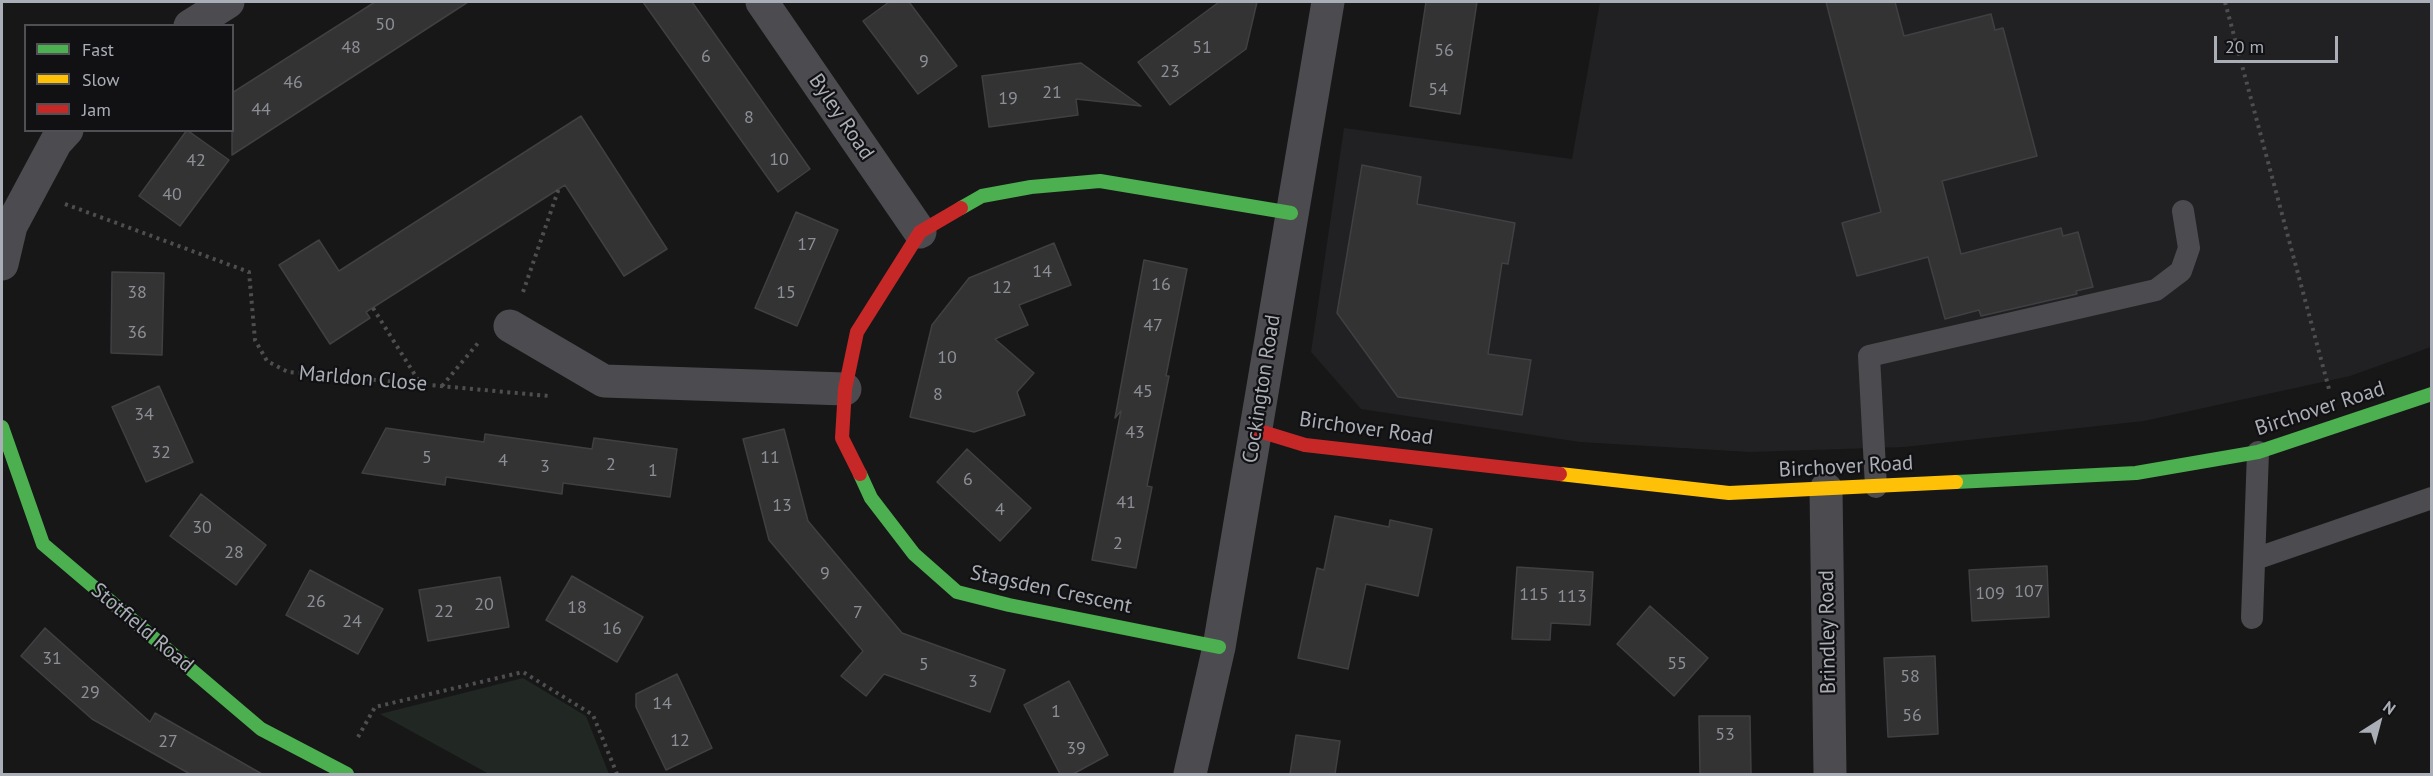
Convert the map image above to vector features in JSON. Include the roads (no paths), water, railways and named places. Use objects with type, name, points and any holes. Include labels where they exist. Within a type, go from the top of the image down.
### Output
[{"type":"street","points":[[193,24],[228,2]]},
{"type":"street","name":"Byley Road","points":[[762,2],[920,232]]},
{"type":"street","name":"Cockington Road","points":[[1190,774],[1219,647],[1328,2]]},
{"type":"street","points":[[2,264],[11,226],[56,142],[65,132]]},
{"type":"street","name":"Stagsden Crescent","points":[[1219,647],[1009,605],[957,592],[914,554],[871,498],[842,438],[845,389],[857,332],[920,232],[982,196],[1032,187],[1100,181],[1291,213]]},
{"type":"street","points":[[510,326],[604,381],[845,389]]},
{"type":"street","name":"Birchover Road","points":[[1256,430],[1305,445],[1729,493],[2136,473],[2258,452],[2432,394]]},
{"type":"street","name":"Stotfield Road","points":[[2,427],[43,544],[261,729],[343,772]]},
{"type":"street","name":"Brindley Road","points":[[1826,489],[1830,774]]},
{"type":"lane","points":[[1876,487],[1869,356],[2156,290],[2181,271],[2190,248],[2183,211]]},
{"type":"lane","points":[[2252,618],[2258,452]]},
{"type":"lane","points":[[2254,559],[2432,498]]}]
